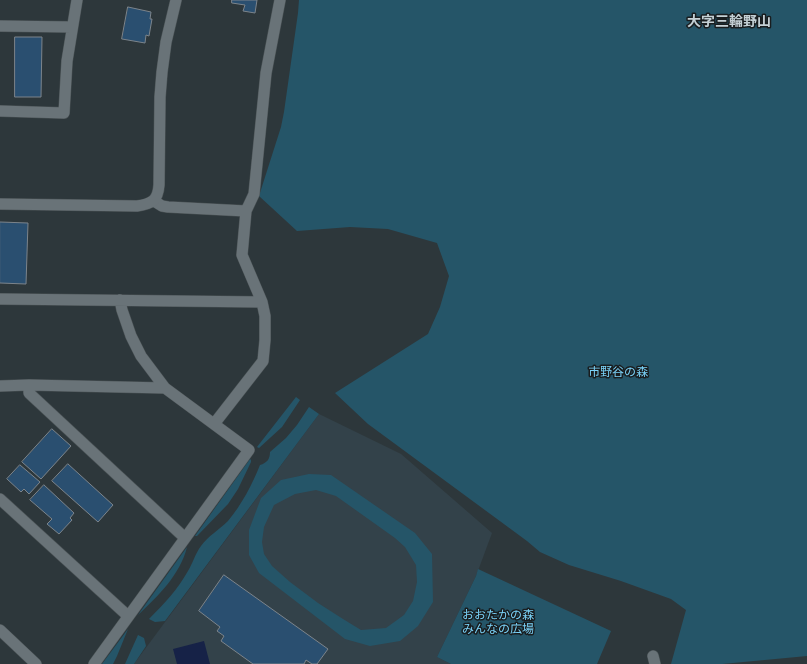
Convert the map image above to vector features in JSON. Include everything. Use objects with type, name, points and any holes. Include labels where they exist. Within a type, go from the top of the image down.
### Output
[{"type":"street","points":[[0,110],[64,113],[67,61],[77,0]]},
{"type":"street","points":[[0,204],[137,206],[146,205],[154,201],[158,194],[159,185],[160,97],[162,72],[166,42],[176,0]]},
{"type":"street","points":[[214,424],[263,361],[265,316],[262,302],[242,255],[246,211],[254,194],[266,73],[280,0]]},
{"type":"street","points":[[0,26],[72,27]]},
{"type":"street","points":[[154,201],[162,206],[168,207],[246,211]]},
{"type":"street","points":[[0,299],[262,302]]},
{"type":"street","points":[[94,664],[248,450],[166,388],[141,356],[122,310],[120,300]]},
{"type":"street","points":[[0,386],[29,385],[166,388]]},
{"type":"street","points":[[29,385],[29,393],[185,538]]},
{"type":"street","points":[[0,499],[128,616]]},
{"type":"street","points":[[0,630],[36,664]]},
{"type":"shaded area","points":[[319,414],[401,454],[492,533],[476,576],[437,657],[451,664],[134,664]]},
{"type":"shaded area","points":[[204,641],[210,664],[177,664],[173,649]]},
{"type":"green space","name":"市野谷の森","points":[[299,0],[807,0],[807,656],[722,664],[671,664],[686,610],[671,599],[621,581],[569,565],[540,552],[368,424],[335,393],[428,334],[440,307],[449,276],[437,243],[388,229],[350,227],[297,231],[259,196],[281,127]]},
{"type":"green space","points":[[296,397],[300,400],[282,427],[259,448],[257,447]]},
{"type":"green space","points":[[309,407],[319,414],[165,621],[155,622],[149,619],[180,584],[204,542],[233,515],[254,480],[260,465],[268,460],[270,452],[286,438]]},
{"type":"green space","points":[[250,459],[251,462],[238,489],[228,504],[197,536],[195,536]]},
{"type":"green space","points":[[309,474],[331,475],[415,533],[432,554],[433,602],[418,626],[400,641],[370,646],[345,639],[259,573],[249,555],[249,530],[261,498],[281,480]],"holes":[[[316,490],[336,496],[395,538],[405,547],[416,565],[417,582],[413,601],[404,615],[386,628],[361,630],[318,603],[290,582],[272,566],[264,554],[262,542],[264,527],[274,505],[295,494]]]},
{"type":"green space","points":[[187,547],[184,557],[174,576],[160,593],[138,615]]},
{"type":"green space","name":"おおたかの森 みんなの広場","points":[[478,569],[611,631],[597,664],[451,664],[437,657]]},
{"type":"green space","points":[[128,629],[113,664],[102,664]]},
{"type":"green space","points":[[138,635],[144,638],[146,646],[134,664],[125,664]]},
{"type":"building","points":[[232,0],[257,0],[255,13],[243,11],[245,5],[232,3]]},
{"type":"building","points":[[128,7],[151,12],[150,19],[152,19],[149,36],[146,35],[145,43],[122,39]]},
{"type":"building","points":[[15,37],[42,37],[41,97],[15,97]]},
{"type":"building","points":[[0,222],[28,223],[26,284],[0,283]]},
{"type":"building","points":[[52,429],[71,446],[41,479],[22,462]]},
{"type":"building","points":[[68,464],[113,505],[98,522],[52,481]]},
{"type":"building","points":[[20,465],[40,482],[29,494],[24,489],[21,492],[7,479]]},
{"type":"building","points":[[44,485],[74,513],[70,518],[72,520],[59,534],[47,524],[52,519],[30,500]]},
{"type":"building","points":[[224,575],[328,649],[317,664],[312,664],[306,660],[304,664],[253,664],[221,641],[224,636],[217,631],[220,627],[199,611]]},
{"type":"district","name":"大字三輪野山","points":[[729,22]]}]
